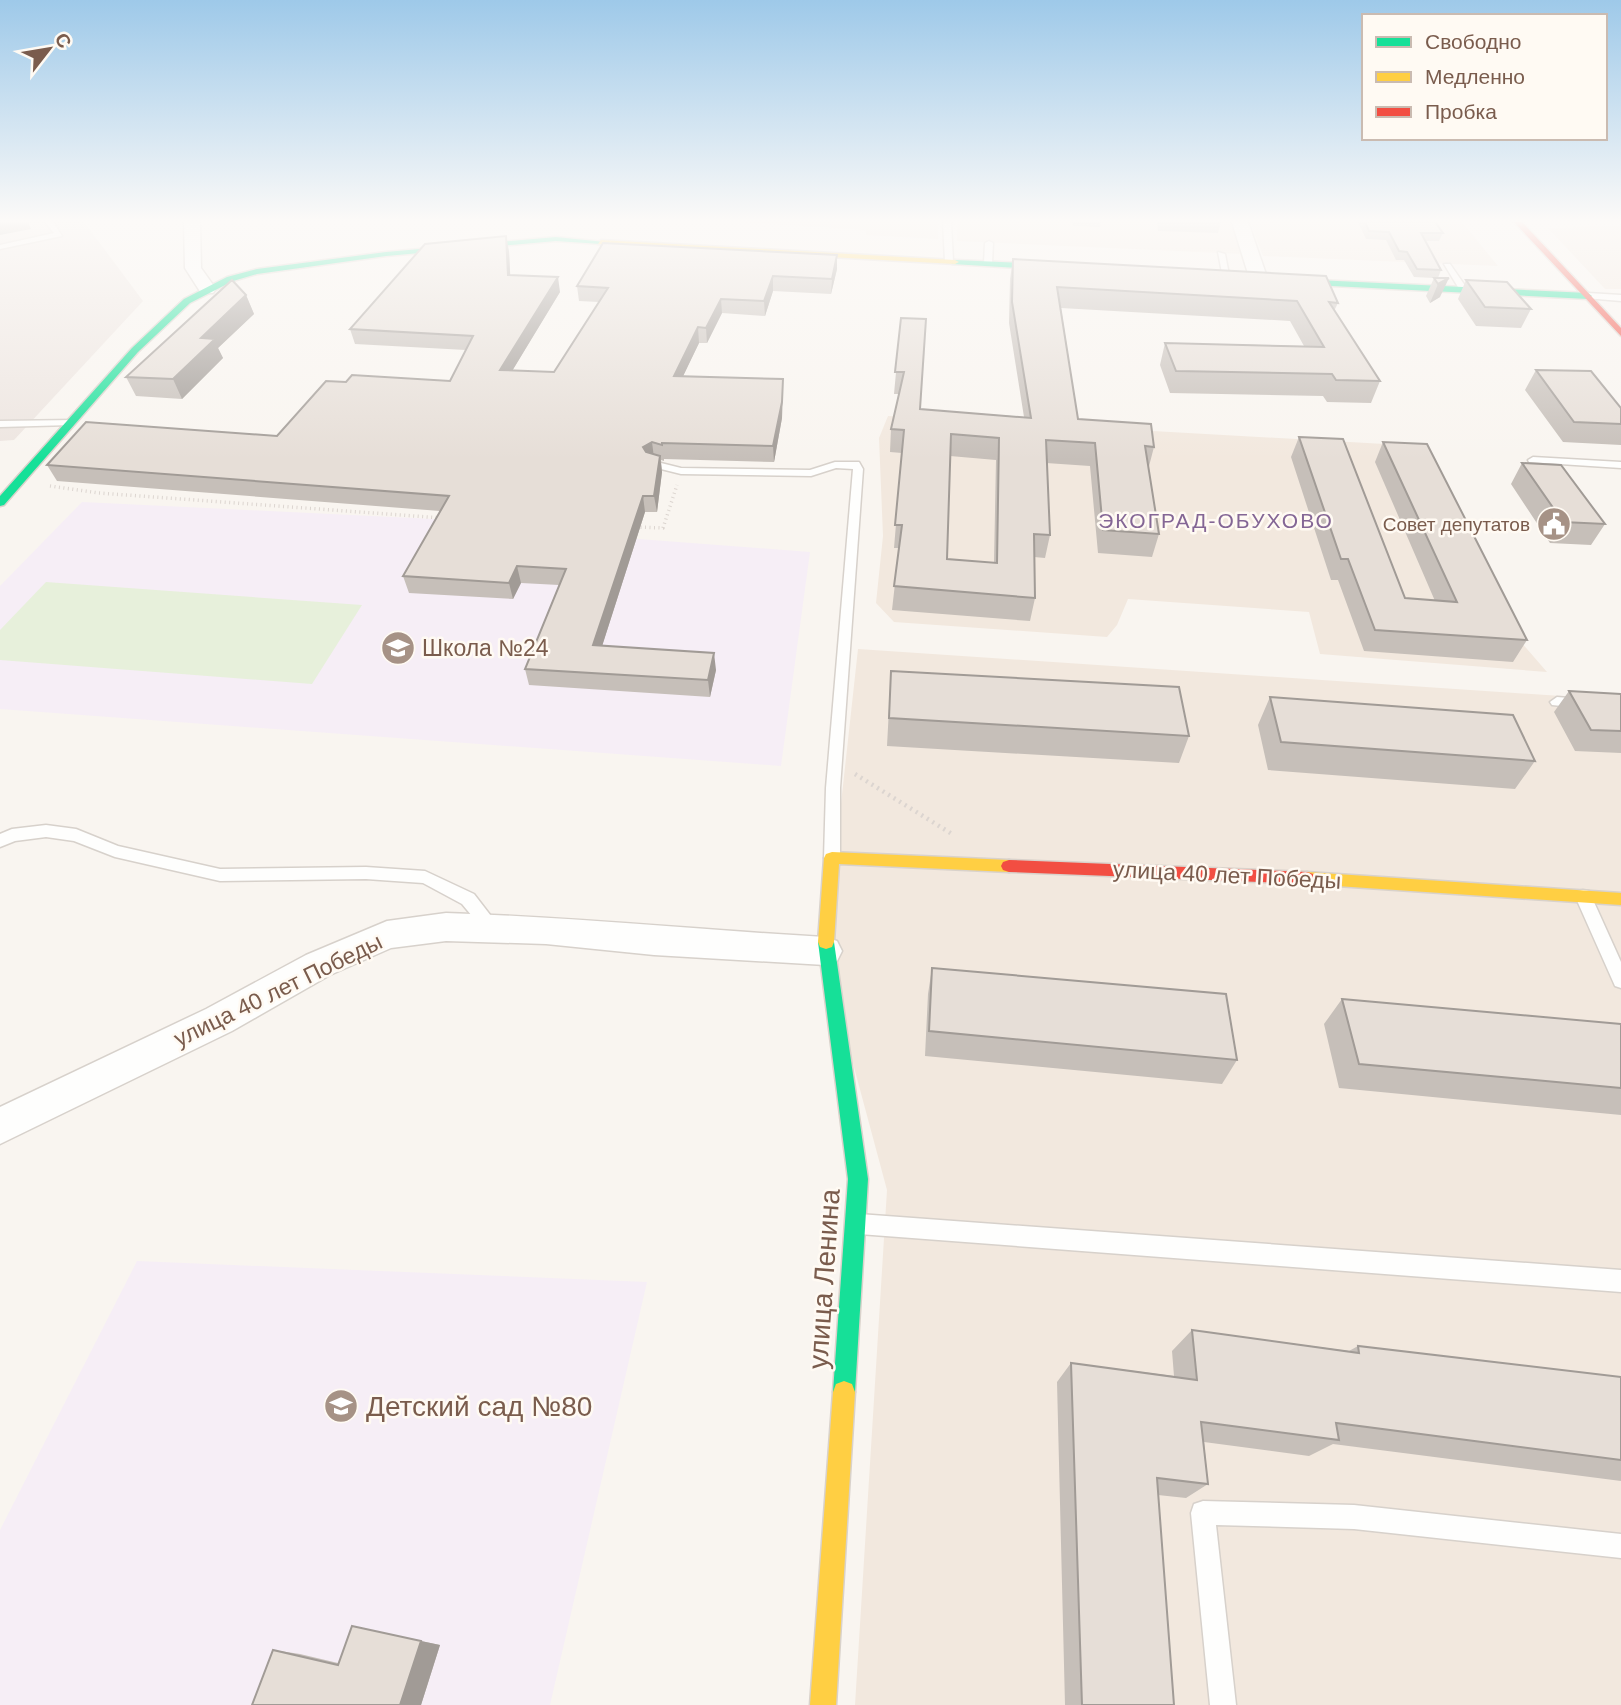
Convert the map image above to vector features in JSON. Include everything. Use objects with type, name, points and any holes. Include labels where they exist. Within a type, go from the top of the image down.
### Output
[{"type":"street","points":[[0,503],[78,424],[135,350],[186,302]]},
{"type":"street","points":[[1593,302],[1621,333]]},
{"type":"street","name":"улица 40 лет Победы","points":[[832,858],[1328,879],[1621,899]]},
{"type":"street","name":"улица Ленина","points":[[823,1705],[858,1179],[825,951],[832,858]]},
{"type":"street","name":"улица 40 лет Победы","points":[[0,1126],[219,1020],[318,965],[387,935],[446,927],[825,951]]},
{"type":"lane","points":[[0,424],[78,424]]},
{"type":"lane","points":[[1533,460],[1621,464]]},
{"type":"lane","points":[[653,464],[681,471],[811,473],[848,463],[855,464],[858,469],[833,788],[832,858]]},
{"type":"lane","points":[[1557,702],[1621,707]]},
{"type":"lane","points":[[0,841],[12,835],[46,831],[76,835],[115,851],[220,875],[366,873],[425,877],[468,899],[493,929]]},
{"type":"lane","points":[[1583,896],[1621,981]]},
{"type":"lane","points":[[853,1223],[1621,1281]]},
{"type":"lane","points":[[1223,1705],[1203,1513],[1354,1517],[1621,1546]]},
{"type":"path","points":[[623,526],[663,528],[681,471]]},
{"type":"path","points":[[19,482],[99,493],[445,518]]},
{"type":"path","points":[[836,762],[955,835]]},
{"type":"shaded area","points":[[0,302],[142,302],[14,440],[0,441]]},
{"type":"shaded area","points":[[888,416],[1420,446],[1520,641],[1547,672],[1320,654],[1309,612],[1128,599],[1117,625],[1107,637],[894,622],[876,603],[883,536],[879,438]]},
{"type":"shaded area","name":"Школа №24","points":[[82,502],[600,527],[599,536],[810,552],[781,766],[0,709],[0,586]]},
{"type":"shaded area","points":[[858,649],[1621,700],[1621,1705],[855,1705],[887,1190],[819,937],[838,831]]},
{"type":"shaded area","name":"Детский сад №80","points":[[137,1261],[647,1282],[550,1705],[0,1705],[0,1530]]},
{"type":"green space","points":[[46,582],[362,605],[312,684],[0,660],[0,630]]},
{"type":"building","points":[[208,302],[239,302],[201,338],[215,339],[173,379],[126,377]]},
{"type":"building","points":[[374,302],[543,302],[500,370],[554,372],[599,302],[720,302],[706,328],[698,327],[674,376],[783,379],[782,402],[773,446],[662,445],[652,442],[643,447],[646,452],[660,456],[654,496],[643,496],[593,645],[714,653],[708,680],[525,669],[566,569],[517,566],[509,583],[403,576],[449,496],[47,465],[86,422],[277,436],[326,381],[346,382],[352,375],[450,381],[473,336],[350,329]]},
{"type":"building","points":[[1012,302],[1059,302],[1078,419],[1151,424],[1154,447],[1145,446],[1159,534],[1103,530],[1095,443],[1046,440],[1050,535],[1034,534],[1035,598],[894,586],[902,525],[895,525],[904,430],[891,429],[904,372],[895,372],[901,318],[926,319],[920,409],[1031,418]],"holes":[[[951,434],[999,438],[997,563],[947,559]]]},
{"type":"building","points":[[1297,302],[1337,302],[1329,302],[1380,381],[1336,380],[1332,374],[1176,371],[1165,343],[1324,347]]},
{"type":"building","points":[[1481,302],[1524,302],[1531,309],[1485,307]]},
{"type":"building","points":[[1536,370],[1591,371],[1621,408],[1621,424],[1574,422]]},
{"type":"building","points":[[1299,437],[1343,439],[1405,598],[1457,602],[1383,442],[1427,444],[1527,640],[1375,630],[1348,559],[1341,559]]},
{"type":"building","points":[[1522,463],[1561,465],[1605,524],[1563,522]]},
{"type":"building","points":[[891,671],[1179,687],[1189,736],[889,718]]},
{"type":"building","points":[[1569,691],[1621,694],[1621,731],[1591,730]]},
{"type":"building","points":[[1270,697],[1513,715],[1535,761],[1281,742]]},
{"type":"building","points":[[932,968],[1226,994],[1237,1060],[929,1031]]},
{"type":"building","points":[[1342,999],[1621,1024],[1621,1088],[1359,1064]]},
{"type":"building","points":[[1192,1330],[1359,1353],[1358,1346],[1621,1377],[1621,1460],[1336,1423],[1339,1440],[1201,1422],[1208,1484],[1157,1478],[1174,1705],[1082,1705],[1071,1363],[1197,1380]]},
{"type":"building","points":[[352,1626],[421,1641],[400,1705],[252,1705],[273,1650],[338,1665]]},
{"type":"traffic: fast","points":[[0,503],[135,350],[186,302]]},
{"type":"traffic: fast","points":[[826,942],[858,1179],[844,1392]]},
{"type":"traffic: slow","points":[[826,942],[832,858],[1009,866]]},
{"type":"traffic: slow","points":[[1307,878],[1621,899]]},
{"type":"traffic: slow","points":[[823,1705],[844,1392]]},
{"type":"traffic: jam","points":[[1592,302],[1621,333]]},
{"type":"traffic: jam","points":[[1009,866],[1307,878]]},
{"type":"place","name":"Совет депутатов","points":[[1554,524]]},
{"type":"place","name":"Школа №24","points":[[398,648]]},
{"type":"place","name":"Детский сад №80","points":[[341,1406]]},
{"type":"district","name":"ЭКОГРАД-ОБУХОВО","points":[[1216,520]]}]
